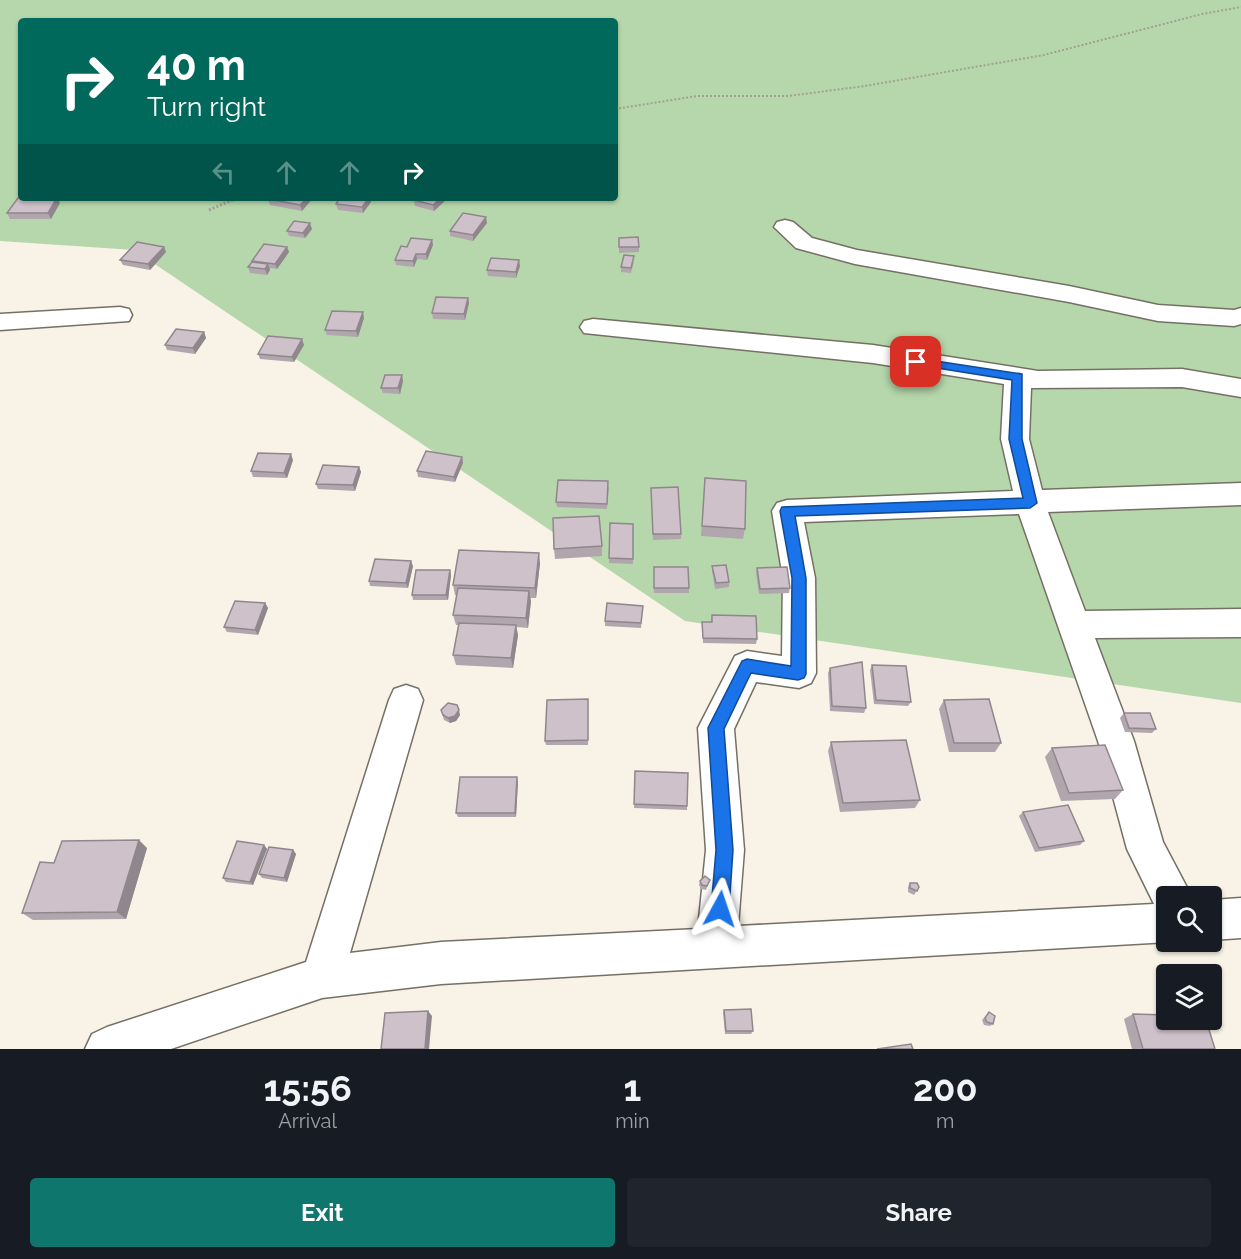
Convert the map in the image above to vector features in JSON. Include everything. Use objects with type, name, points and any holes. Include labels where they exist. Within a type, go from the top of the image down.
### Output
[{"type":"street","points":[[785,227],[804,243],[855,256],[1069,294],[1158,313],[1234,318],[1241,316]]},
{"type":"street","points":[[0,322],[120,315]]},
{"type":"street","points":[[593,327],[873,354],[1038,380],[1182,378],[1241,388]]},
{"type":"street","points":[[1018,377],[1015,439],[1030,503],[1116,741],[1146,849],[1166,886]]},
{"type":"street","points":[[716,948],[725,850],[716,728],[747,666],[798,674],[799,578],[787,511],[1241,494]]},
{"type":"street","points":[[1075,625],[1241,623]]},
{"type":"street","points":[[322,977],[405,700]]},
{"type":"street","points":[[1222,919],[1241,918]]},
{"type":"street","points":[[107,1049],[322,977],[441,963],[1156,924]]},
{"type":"path","points":[[618,109],[697,96],[788,96],[865,86],[1044,55],[1202,14],[1241,7]]},
{"type":"path","points":[[209,210],[230,201]]},
{"type":"green space","points":[[0,0],[1241,0],[1241,703],[685,621],[134,250],[0,241]]},
{"type":"building","points":[[18,198],[18,201],[55,201],[48,213],[7,213]]},
{"type":"building","points":[[279,201],[304,201],[300,205]]},
{"type":"building","points":[[338,201],[367,201],[362,207],[336,204]]},
{"type":"building","points":[[418,201],[438,201],[433,205]]},
{"type":"building","points":[[463,213],[486,217],[473,235],[450,231]]},
{"type":"building","points":[[294,221],[310,223],[303,233],[287,231]]},
{"type":"building","points":[[638,237],[639,247],[619,247],[619,238]]},
{"type":"building","points":[[411,238],[432,240],[426,254],[416,254],[413,261],[395,260],[401,246],[407,247]]},
{"type":"building","points":[[137,242],[164,247],[148,264],[120,260]]},
{"type":"building","points":[[264,244],[287,247],[275,264],[252,261]]},
{"type":"building","points":[[624,255],[634,256],[631,268],[621,267]]},
{"type":"building","points":[[491,258],[519,260],[516,272],[487,270]]},
{"type":"building","points":[[252,262],[268,264],[265,269],[248,267]]},
{"type":"building","points":[[436,297],[468,298],[464,314],[432,313]]},
{"type":"building","points":[[332,311],[363,312],[356,331],[325,330]]},
{"type":"building","points":[[176,329],[204,332],[193,348],[165,345]]},
{"type":"building","points":[[268,336],[302,339],[292,357],[258,354]]},
{"type":"building","points":[[385,375],[402,375],[398,388],[381,388]]},
{"type":"building","points":[[426,451],[462,457],[454,477],[417,471]]},
{"type":"building","points":[[258,453],[291,454],[284,473],[251,471]]},
{"type":"building","points":[[323,465],[359,467],[353,485],[316,484]]},
{"type":"building","points":[[705,478],[746,481],[745,529],[702,526]]},
{"type":"building","points":[[558,480],[608,481],[607,504],[556,502]]},
{"type":"building","points":[[678,487],[681,534],[653,534],[651,488]]},
{"type":"building","points":[[599,516],[602,546],[554,549],[553,518]]},
{"type":"building","points":[[610,523],[633,524],[633,559],[609,558]]},
{"type":"building","points":[[459,550],[539,553],[535,588],[453,585]]},
{"type":"building","points":[[375,559],[411,561],[406,583],[369,581]]},
{"type":"building","points":[[726,565],[729,582],[716,583],[712,566]]},
{"type":"building","points":[[654,567],[688,567],[689,588],[654,588]]},
{"type":"building","points":[[787,567],[790,588],[760,589],[757,568]]},
{"type":"building","points":[[416,570],[450,570],[446,595],[412,595]]},
{"type":"building","points":[[458,588],[529,591],[526,618],[453,615]]},
{"type":"building","points":[[235,601],[265,603],[255,630],[224,627]]},
{"type":"building","points":[[607,603],[643,606],[641,623],[605,621]]},
{"type":"building","points":[[712,615],[756,616],[757,639],[703,638],[702,622],[712,622]]},
{"type":"building","points":[[459,623],[516,625],[511,658],[453,655]]},
{"type":"building","points":[[862,662],[866,708],[832,706],[830,668]]},
{"type":"building","points":[[872,665],[906,666],[911,702],[876,700]]},
{"type":"building","points":[[588,699],[588,740],[545,741],[547,700]]},
{"type":"building","points":[[989,699],[1001,743],[954,743],[944,700]]},
{"type":"building","points":[[448,703],[457,705],[459,710],[455,716],[448,718],[441,710]]},
{"type":"building","points":[[1124,713],[1150,713],[1156,729],[1129,728]]},
{"type":"building","points":[[906,740],[920,800],[843,803],[831,742]]},
{"type":"building","points":[[1105,745],[1123,790],[1069,793],[1052,748]]},
{"type":"building","points":[[635,771],[688,773],[687,806],[634,804]]},
{"type":"building","points":[[460,777],[517,777],[515,813],[456,813]]},
{"type":"building","points":[[1068,805],[1084,841],[1039,848],[1023,812]]},
{"type":"building","points":[[139,840],[117,912],[22,913],[40,862],[54,863],[62,841]]},
{"type":"building","points":[[237,841],[264,845],[250,882],[223,878]]},
{"type":"building","points":[[269,847],[293,850],[284,878],[259,874]]},
{"type":"building","points":[[705,876],[710,880],[707,886],[702,885],[700,881]]},
{"type":"building","points":[[910,883],[917,883],[919,887],[917,891],[910,888]]},
{"type":"building","points":[[751,1009],[753,1031],[726,1031],[724,1010]]},
{"type":"building","points":[[428,1011],[425,1049],[381,1049],[385,1013]]},
{"type":"building","points":[[989,1012],[995,1016],[993,1024],[987,1022],[985,1018]]},
{"type":"building","points":[[1133,1014],[1156,1015],[1156,1030],[1209,1030],[1215,1049],[1143,1049]]},
{"type":"building","points":[[911,1044],[913,1049],[877,1049]]},
{"type":"route","points":[[720,909],[725,850],[716,728],[747,666],[798,674],[799,578],[787,511],[1030,503],[1015,439],[1018,377],[916,362]]}]
